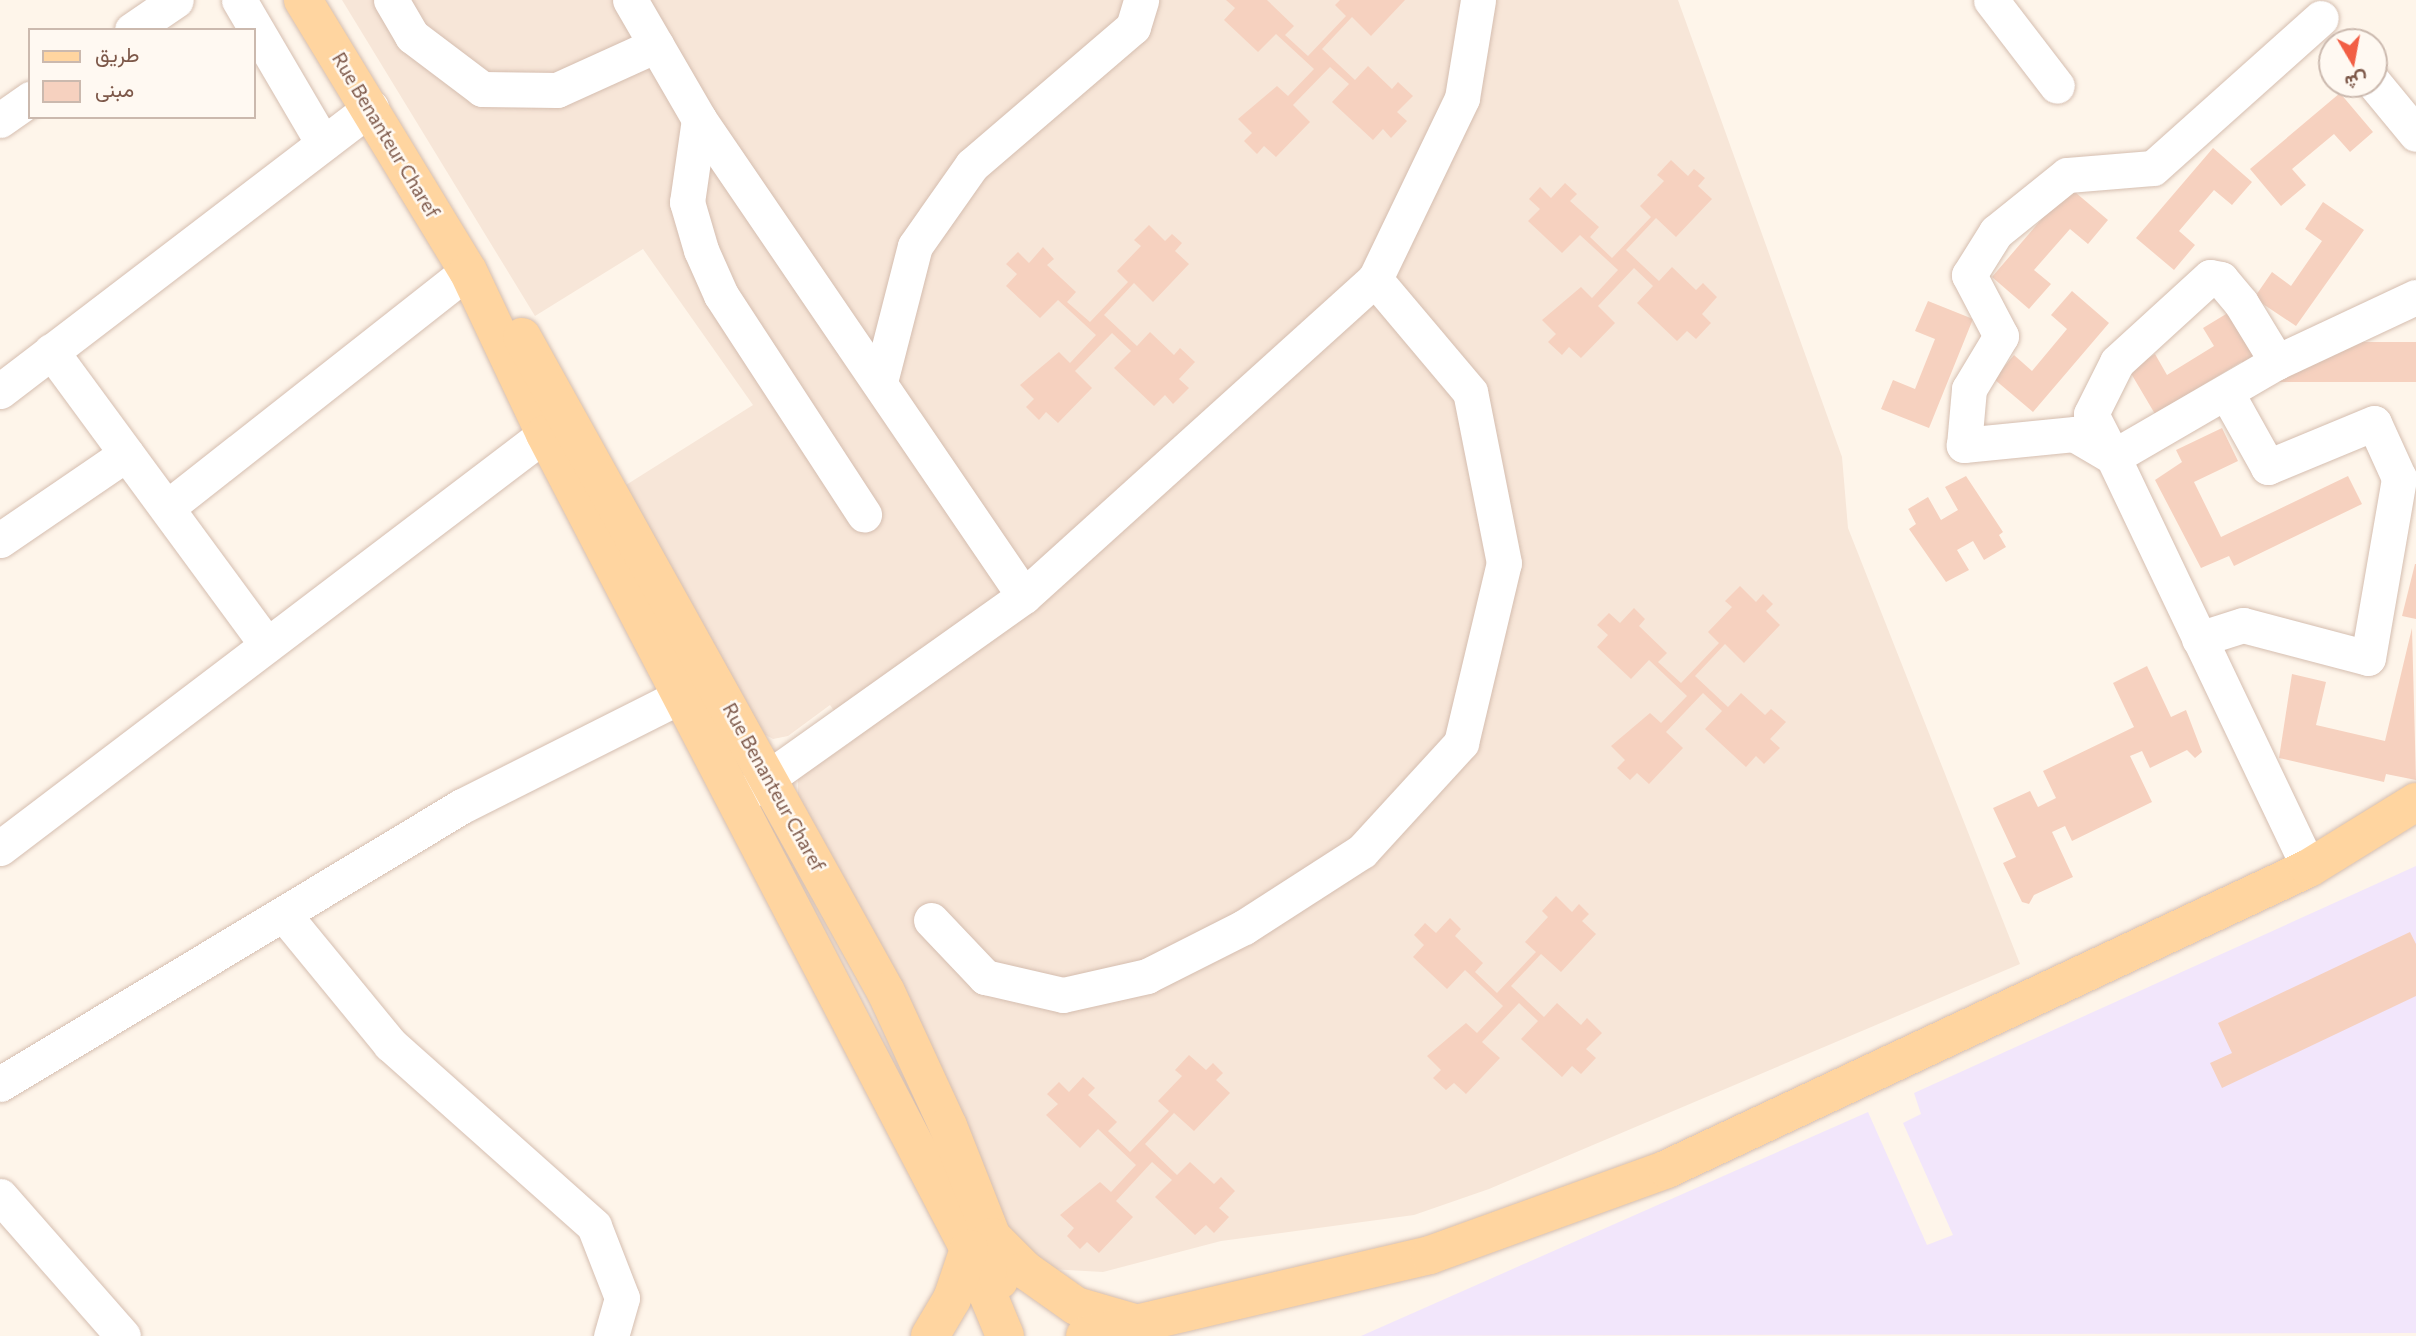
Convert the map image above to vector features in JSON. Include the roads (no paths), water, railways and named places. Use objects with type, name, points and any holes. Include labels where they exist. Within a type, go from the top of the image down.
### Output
[{"type":"main road","name":"Rue Benanteur Charef","points":[[303,0],[468,271],[545,434],[738,799],[980,1243]]},
{"type":"main road","name":"Rue Benanteur Charef","points":[[468,271],[532,350],[886,992],[948,1126],[1006,1336]]},
{"type":"main road","points":[[1085,1336],[1137,1331],[1430,1255],[1667,1169],[2309,868],[2416,802]]},
{"type":"main road","points":[[930,1336],[980,1243],[1025,1270],[1076,1306],[1137,1331]]},
{"type":"street","points":[[135,28],[176,0]]},
{"type":"street","points":[[239,0],[255,28]]},
{"type":"street","points":[[391,0],[412,36],[482,89],[558,90],[656,45]]},
{"type":"street","points":[[630,0],[699,119],[1024,596]]},
{"type":"street","points":[[880,382],[915,246],[972,165],[1133,27],[1142,0]]},
{"type":"street","points":[[738,799],[1024,596],[1375,279],[1462,99],[1478,0]]},
{"type":"street","points":[[1991,0],[2057,86]]},
{"type":"street","points":[[2113,457],[2074,434],[1964,445],[1969,389],[2001,336],[1969,275],[1996,232],[2067,176],[2153,168],[2323,20]]},
{"type":"street","points":[[256,29],[323,143]]},
{"type":"street","points":[[2386,98],[2416,134]]},
{"type":"street","points":[[0,391],[370,107]]},
{"type":"street","points":[[699,119],[687,202],[701,250],[721,295],[864,514]]},
{"type":"street","points":[[169,506],[468,271]]},
{"type":"street","points":[[2277,362],[2241,303],[2221,279],[2210,276],[2118,362],[2091,414],[2309,868]]},
{"type":"street","points":[[931,920],[985,977],[1063,995],[1147,976],[1244,927],[1362,851],[1461,743],[1504,563],[1470,392],[1375,279]]},
{"type":"street","points":[[2113,457],[2277,362],[2416,297]]},
{"type":"street","points":[[51,351],[126,454],[169,506],[266,644]]},
{"type":"street","points":[[2199,639],[2243,625],[2368,658],[2399,478],[2374,423],[2268,467],[2226,392]]},
{"type":"street","points":[[0,848],[545,434]]},
{"type":"street","points":[[0,540],[126,454]]},
{"type":"street","points":[[0,1084],[285,916],[462,807],[683,695]]},
{"type":"street","points":[[285,916],[390,1044],[594,1226],[622,1298],[611,1336]]},
{"type":"street","points":[[0,1196],[123,1336]]}]
